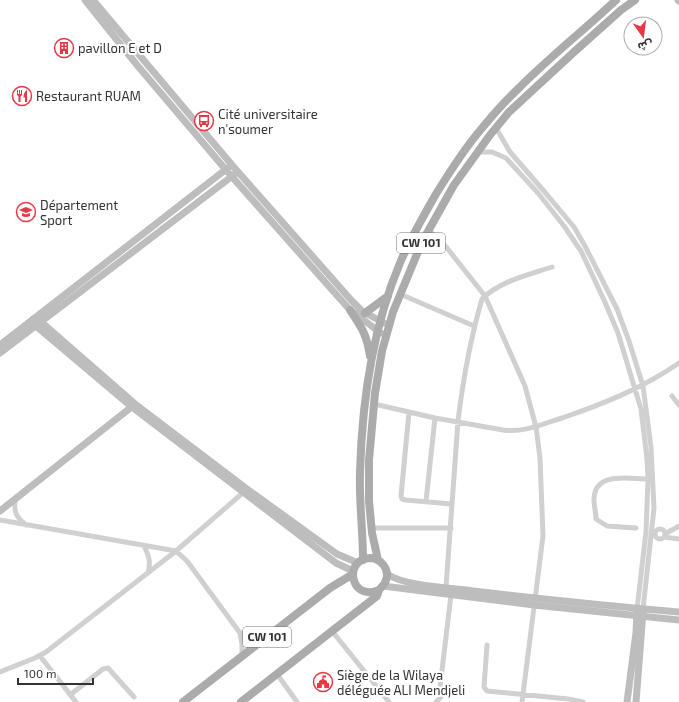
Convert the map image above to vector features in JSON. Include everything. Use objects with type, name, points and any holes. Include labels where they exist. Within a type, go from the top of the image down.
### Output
[{"type":"main road","points":[[85,0],[137,65],[226,170],[350,310],[363,329],[368,341],[371,364]]},
{"type":"main road","points":[[93,0],[238,172],[362,313],[378,330],[386,336]]},
{"type":"main road","name":"CW 101","points":[[361,561],[363,534],[360,507],[360,472],[365,411],[371,364],[380,321],[400,264],[420,221],[457,161],[477,134],[520,87],[616,0]]},
{"type":"main road","name":"CW 101","points":[[378,560],[369,501],[369,460],[374,404],[382,351],[400,294],[428,229],[454,185],[477,152],[509,112],[615,16],[635,0]]},
{"type":"main road","points":[[0,353],[232,165]]},
{"type":"main road","points":[[0,345],[37,322],[238,172]]},
{"type":"main road","points":[[290,243],[296,237]]},
{"type":"main road","points":[[362,313],[388,296]]},
{"type":"main road","points":[[350,310],[362,313],[389,326]]},
{"type":"main road","points":[[37,322],[134,406],[336,563],[353,573],[356,584],[359,588],[369,592],[381,588],[534,601],[640,612],[679,620]]},
{"type":"main road","points":[[0,511],[134,406]]},
{"type":"main road","points":[[245,491],[337,554],[361,561],[373,558],[378,560],[385,568],[387,574],[386,580],[381,588]]},
{"type":"main road","points":[[353,573],[361,561]]},
{"type":"main road","name":"CW 101","points":[[183,702],[330,588],[353,573]]},
{"type":"main road","points":[[387,574],[407,582],[534,601]]},
{"type":"main road","name":"CW 101","points":[[241,702],[372,600],[381,588]]},
{"type":"main road","points":[[640,612],[679,612]]},
{"type":"main road","points":[[627,702],[640,612]]},
{"type":"main road","points":[[636,702],[640,612]]},
{"type":"street","points":[[496,128],[510,152],[574,227],[602,277],[617,309],[643,386],[654,481],[654,508],[640,612]]},
{"type":"street","points":[[477,152],[492,152],[506,158],[549,206],[581,252],[604,300],[618,333],[641,408],[647,459],[651,533]]},
{"type":"street","points":[[549,206],[554,202]]},
{"type":"street","points":[[428,229],[448,248],[485,296],[525,386],[536,426],[540,458],[542,536],[522,702]]},
{"type":"street","points":[[445,702],[441,697],[440,687],[451,595],[446,587],[451,528],[451,504],[458,422],[474,326],[482,300],[485,296],[496,288],[552,267]]},
{"type":"street","points":[[400,294],[474,326]]},
{"type":"street","points":[[374,404],[458,422],[511,431],[525,430],[580,412],[643,386],[679,363]]},
{"type":"street","points":[[672,396],[679,405]]},
{"type":"street","points":[[408,412],[401,496],[402,499],[451,504]]},
{"type":"street","points":[[426,502],[435,418]]},
{"type":"street","points":[[636,528],[607,526],[596,519],[594,498],[600,484],[605,480],[648,479]]},
{"type":"street","points":[[0,672],[40,656],[68,636],[176,551],[245,491]]},
{"type":"street","points":[[15,500],[14,509],[16,515],[26,526]]},
{"type":"street","points":[[0,520],[26,526],[176,551],[187,562],[240,633],[242,656]]},
{"type":"street","points":[[664,535],[679,526]]},
{"type":"street","points":[[372,528],[451,528]]},
{"type":"street","points":[[651,533],[661,529],[664,530],[664,535]]},
{"type":"street","points":[[664,535],[679,539]]},
{"type":"street","points":[[144,546],[150,563],[148,573]]},
{"type":"street","points":[[332,631],[389,702]]},
{"type":"street","points":[[240,633],[255,637],[271,634]]},
{"type":"street","points":[[487,645],[484,687],[486,690],[491,692],[523,694],[583,702]]},
{"type":"street","points":[[40,656],[76,702]]},
{"type":"street","points":[[70,695],[103,669],[108,668],[134,697]]},
{"type":"street","points":[[277,674],[297,702]]},
{"type":"street","points":[[436,702],[441,697]]},
{"type":"place","name":"pavillon E et D","points":[[64,48]]},
{"type":"place","name":"Restaurant RUAM","points":[[22,96]]},
{"type":"place","name":"Cité universitaire n'soumer","points":[[204,121]]},
{"type":"place","name":"Département Sport","points":[[26,212]]},
{"type":"place","name":"Siège de la Wilaya déléguée ALI Mendjeli","points":[[323,682]]}]
